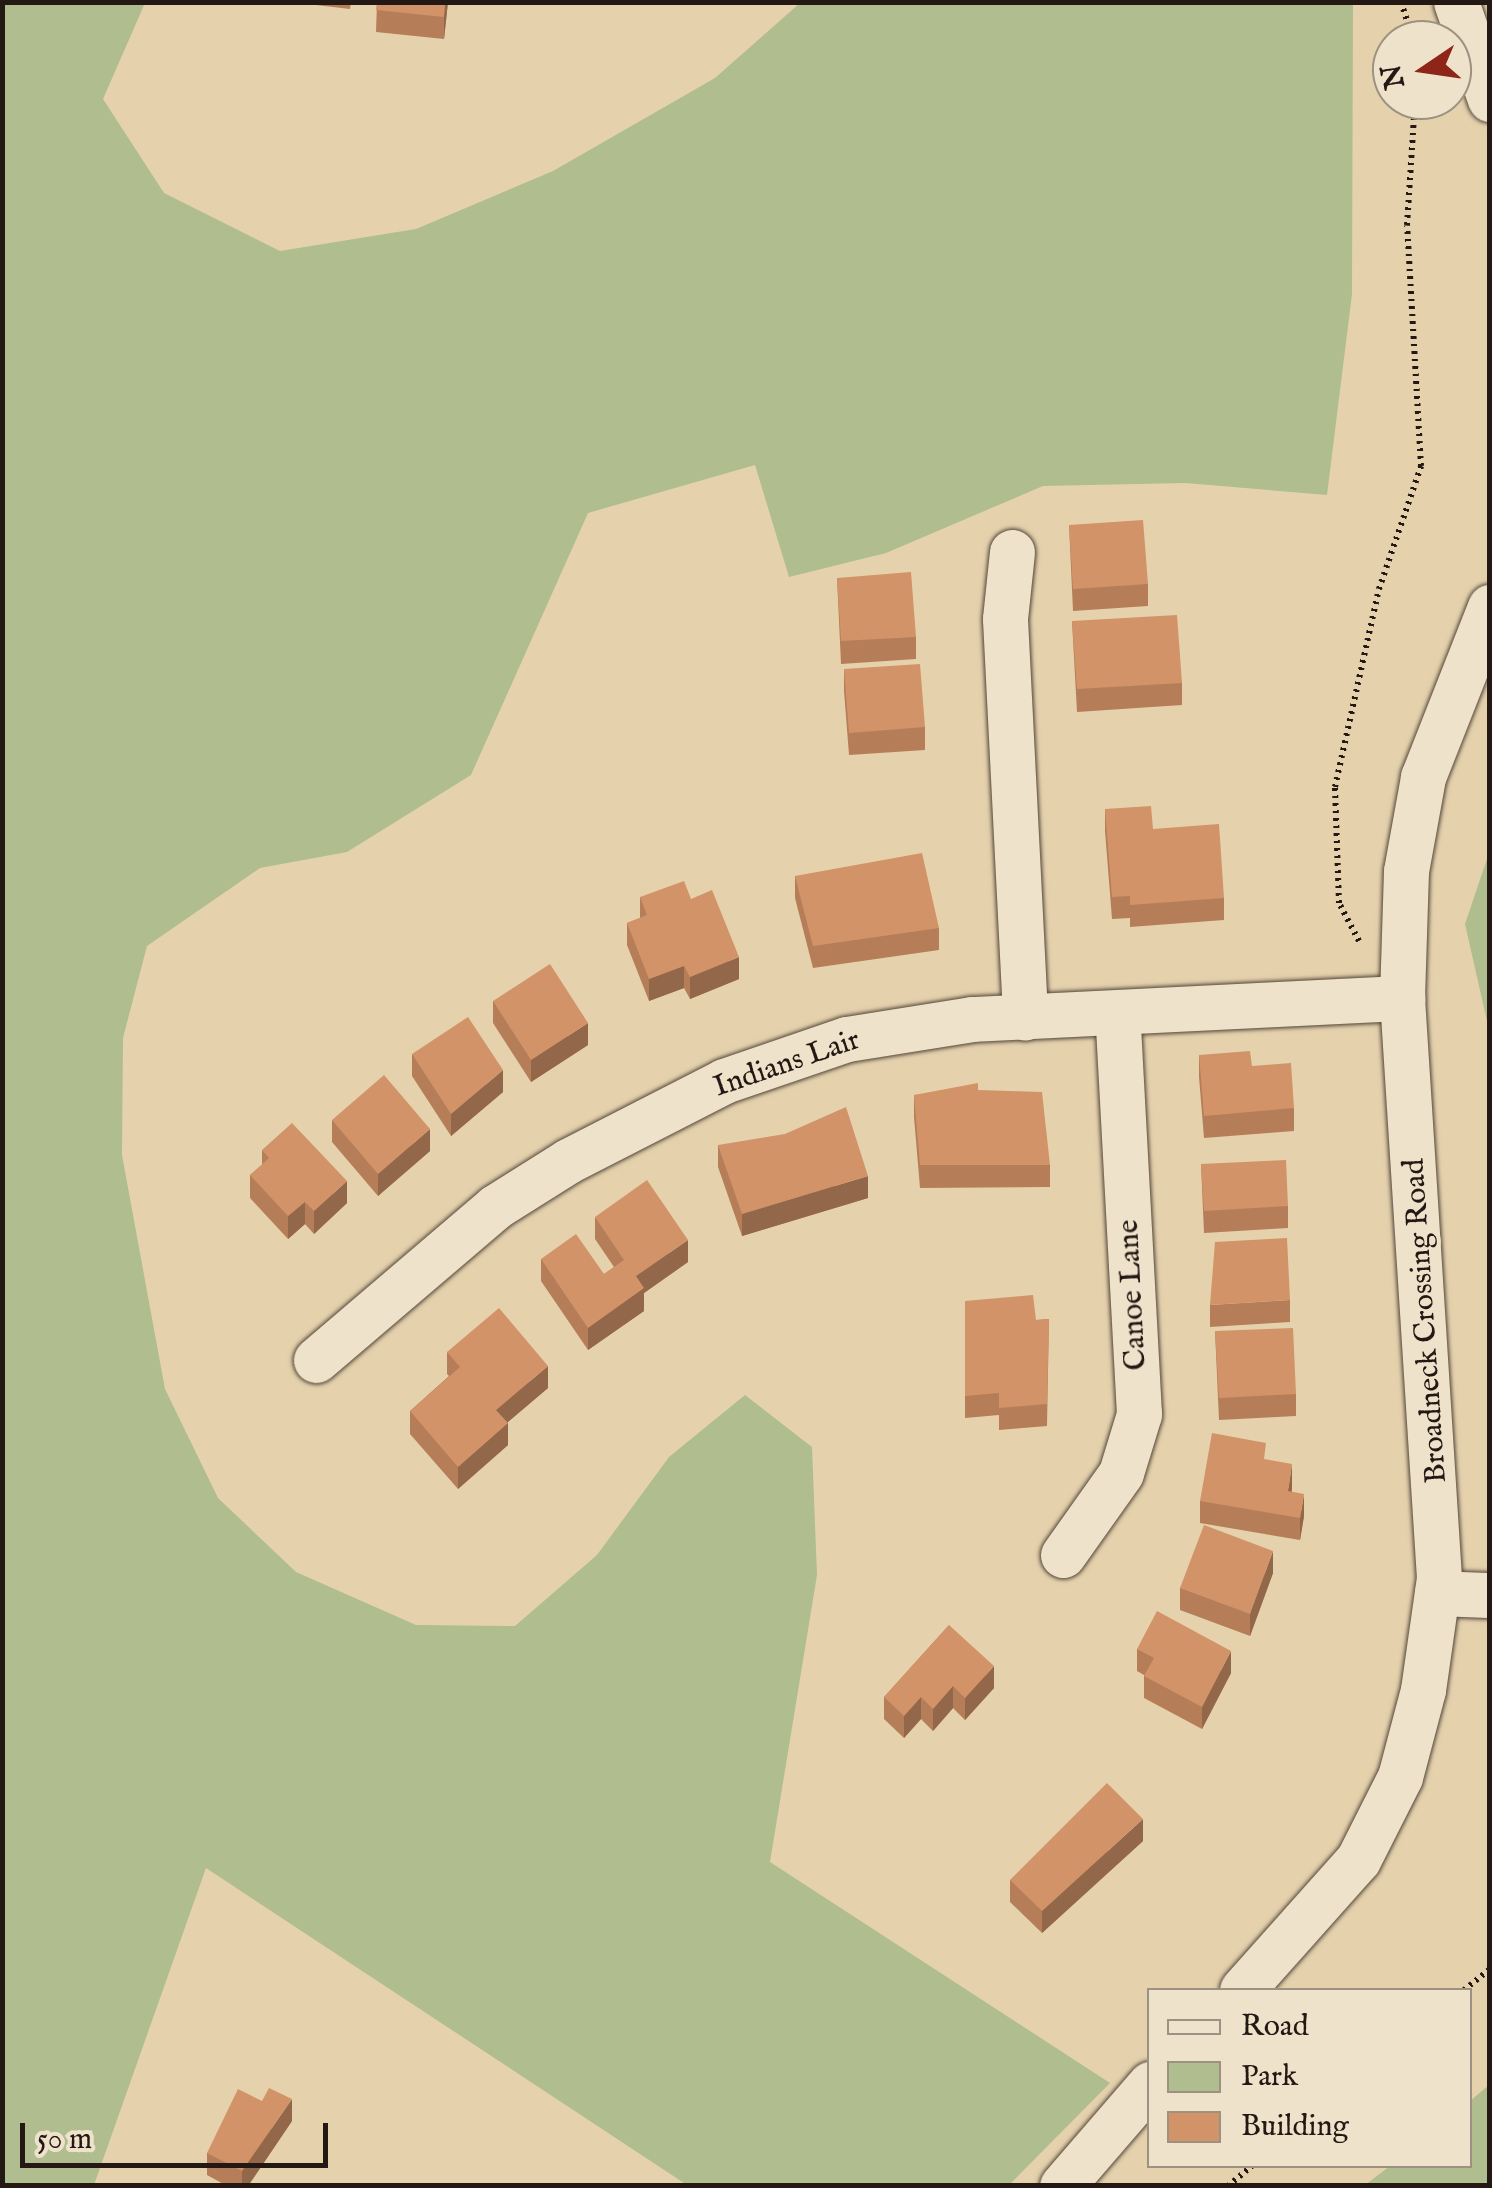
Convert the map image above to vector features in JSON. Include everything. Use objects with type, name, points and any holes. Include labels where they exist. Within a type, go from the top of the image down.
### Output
[{"type":"street","points":[[1456,2],[1490,99]]},
{"type":"street","points":[[1012,552],[1005,619],[1025,1017]]},
{"type":"street","name":"Broadneck Crossing Road","points":[[1244,1988],[1358,1860],[1400,1777],[1437,1593],[1435,1420],[1402,998],[1406,871],[1424,777],[1490,607]]},
{"type":"street","name":"Indians Lair","points":[[316,1360],[495,1206],[724,1080],[846,1039],[1025,1017],[1402,998]]},
{"type":"street","name":"Canoe Lane","points":[[1063,1556],[1121,1474],[1140,1414],[1117,1014]]},
{"type":"street","points":[[1437,1593],[1490,1595]]},
{"type":"street","points":[[1062,2186],[1147,2087]]},
{"type":"path","points":[[1402,998],[1339,902],[1334,839],[1358,675],[1421,466],[1407,225],[1414,120]]},
{"type":"path","points":[[1467,1988],[1490,1970]]},
{"type":"path","points":[[1228,2186],[1250,2168]]},
{"type":"green space","points":[[2,3],[145,3],[103,99],[164,193],[280,251],[416,229],[553,171],[715,78],[800,3],[1353,3],[1352,294],[1327,495],[1185,483],[1043,486],[886,553],[789,577],[755,465],[588,513],[471,775],[347,852],[260,868],[147,946],[123,1038],[122,1155],[165,1389],[218,1498],[296,1572],[416,1625],[515,1626],[597,1555],[669,1457],[745,1395],[812,1447],[817,1575],[770,1862],[1110,2083],[1009,2185],[687,2185],[206,1868],[94,2185],[3,2185]]},
{"type":"green space","points":[[1489,853],[1489,1030],[1465,924]]},
{"type":"green space","points":[[1489,2085],[1489,2185],[1365,2185],[1387,2168],[1472,2168],[1472,2099]]},
{"type":"building","points":[[377,2],[445,2],[444,17],[376,10]]},
{"type":"building","points":[[1143,520],[1148,584],[1073,589],[1069,525]]},
{"type":"building","points":[[911,572],[916,637],[841,641],[837,578]]},
{"type":"building","points":[[1177,615],[1182,683],[1077,689],[1072,621]]},
{"type":"building","points":[[920,664],[925,727],[849,733],[844,669]]},
{"type":"building","points":[[1151,806],[1153,829],[1219,824],[1224,898],[1130,905],[1130,896],[1112,897],[1105,809]]},
{"type":"building","points":[[922,853],[939,928],[813,946],[795,876]]},
{"type":"building","points":[[684,881],[691,899],[712,890],[739,957],[690,977],[684,966],[649,979],[627,923],[647,915],[640,897]]},
{"type":"building","points":[[550,964],[588,1023],[531,1060],[493,1001]]},
{"type":"building","points":[[468,1017],[503,1070],[451,1114],[412,1054]]},
{"type":"building","points":[[1250,1051],[1252,1066],[1291,1063],[1294,1108],[1204,1116],[1199,1055]]},
{"type":"building","points":[[384,1075],[430,1129],[378,1174],[332,1120]]},
{"type":"building","points":[[978,1083],[978,1090],[1042,1092],[1050,1165],[920,1165],[914,1095]]},
{"type":"building","points":[[846,1107],[868,1176],[742,1214],[718,1145],[785,1134]]},
{"type":"building","points":[[292,1123],[347,1181],[314,1211],[305,1202],[288,1216],[250,1175],[269,1158],[262,1150]]},
{"type":"building","points":[[1286,1160],[1288,1206],[1204,1211],[1201,1164]]},
{"type":"building","points":[[647,1180],[688,1240],[636,1276],[644,1288],[588,1328],[541,1259],[576,1234],[604,1274],[624,1260],[595,1217]]},
{"type":"building","points":[[1287,1238],[1290,1300],[1210,1305],[1215,1242]]},
{"type":"building","points":[[1033,1295],[1036,1320],[1049,1319],[1047,1404],[999,1408],[999,1393],[965,1396],[965,1301]]},
{"type":"building","points":[[499,1308],[548,1366],[496,1410],[508,1423],[458,1467],[410,1411],[460,1367],[447,1352]]},
{"type":"building","points":[[1293,1328],[1296,1394],[1219,1398],[1215,1331]]},
{"type":"building","points":[[1212,1433],[1266,1443],[1264,1459],[1292,1464],[1288,1491],[1304,1494],[1300,1518],[1200,1501]]},
{"type":"building","points":[[1204,1525],[1273,1551],[1250,1614],[1180,1588]]},
{"type":"building","points":[[1157,1611],[1231,1651],[1202,1707],[1144,1676],[1154,1658],[1137,1649]]},
{"type":"building","points":[[949,1625],[994,1666],[965,1698],[953,1686],[933,1709],[921,1697],[904,1716],[884,1697]]},
{"type":"building","points":[[1107,1783],[1143,1819],[1042,1911],[1010,1880]]},
{"type":"building","points":[[269,2088],[292,2099],[242,2171],[207,2153],[238,2089],[262,2101]]}]
